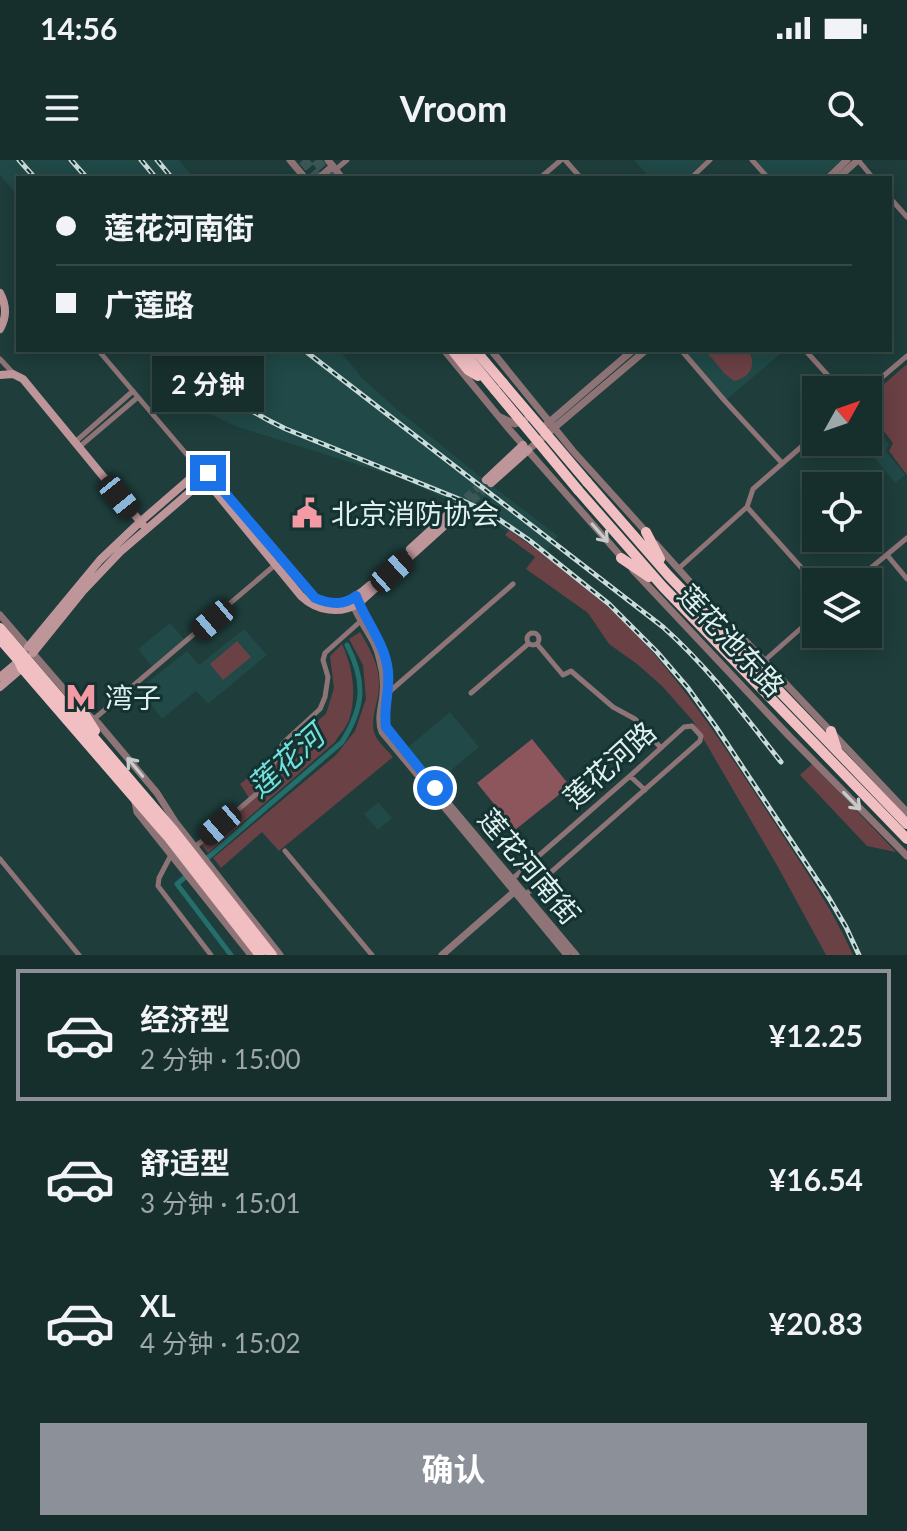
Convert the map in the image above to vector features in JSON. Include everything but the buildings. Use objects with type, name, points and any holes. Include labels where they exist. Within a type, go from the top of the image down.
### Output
[{"type":"highway","points":[[464,352],[496,383]]},
{"type":"highway","points":[[476,352],[496,383]]},
{"type":"highway","points":[[484,352],[496,383]]},
{"type":"highway","points":[[452,355],[468,370],[496,383]]},
{"type":"highway","name":"莲花池东路","points":[[496,383],[837,752],[907,822]]},
{"type":"highway","name":"莲花池东路","points":[[496,383],[578,490],[663,587],[907,839]]},
{"type":"highway","points":[[646,532],[673,572]]},
{"type":"highway","points":[[621,558],[663,587]]},
{"type":"highway","points":[[0,628],[102,747],[174,851],[190,856]]},
{"type":"highway","points":[[0,639],[25,657],[138,796],[175,827],[201,873],[260,955]]},
{"type":"highway","points":[[81,709],[102,747]]},
{"type":"highway","points":[[831,731],[837,752]]},
{"type":"highway","points":[[885,816],[907,849]]},
{"type":"highway","points":[[201,873],[272,955]]},
{"type":"main road","points":[[0,293],[6,309],[0,329]]},
{"type":"main road","points":[[0,375],[13,374],[29,385],[143,525]]},
{"type":"main road","points":[[488,482],[526,448]]},
{"type":"main road","points":[[200,470],[301,596],[318,608],[328,610],[355,602],[460,508]]},
{"type":"main road","points":[[0,687],[90,571],[200,470]]},
{"type":"main road","points":[[200,470],[208,473],[315,598],[335,603],[355,602]]},
{"type":"main road","points":[[143,525],[205,479]]},
{"type":"main road","points":[[0,677],[25,657]]},
{"type":"street","points":[[289,160],[302,176]]},
{"type":"street","points":[[332,165],[347,160]]},
{"type":"street","points":[[543,176],[563,160],[579,176]]},
{"type":"street","points":[[693,176],[710,160]]},
{"type":"street","points":[[752,160],[766,176]]},
{"type":"street","points":[[830,176],[847,160]]},
{"type":"street","points":[[840,176],[858,160],[871,176]]},
{"type":"street","points":[[892,200],[907,217]]},
{"type":"street","points":[[100,352],[200,470]]},
{"type":"street","points":[[495,352],[573,451],[646,532]]},
{"type":"street","points":[[526,448],[631,352]]},
{"type":"street","points":[[552,425],[643,352]]},
{"type":"street","points":[[683,352],[782,463]]},
{"type":"street","points":[[807,352],[828,376]]},
{"type":"street","points":[[452,355],[509,429],[522,432],[533,427],[536,417],[532,402]]},
{"type":"street","points":[[882,377],[907,356]]},
{"type":"street","points":[[0,359],[13,374]]},
{"type":"street","points":[[76,446],[135,394]]},
{"type":"street","points":[[498,416],[515,424],[527,419],[530,409],[526,394]]},
{"type":"street","name":"莲花池东路","points":[[509,429],[621,558],[907,856]]},
{"type":"street","points":[[673,572],[747,507],[753,489],[802,446]]},
{"type":"street","points":[[548,475],[546,463],[550,453],[559,448],[573,451]]},
{"type":"street","points":[[747,507],[802,568]]},
{"type":"street","points":[[871,568],[907,538]]},
{"type":"street","points":[[887,555],[907,579]]},
{"type":"street","points":[[94,719],[275,565]]},
{"type":"street","name":"莲花池东路","points":[[673,572],[764,661],[907,812]]},
{"type":"street","points":[[388,693],[513,584]]},
{"type":"street","name":"莲花河南街","points":[[355,602],[381,664],[383,686],[379,722],[382,732],[510,881]]},
{"type":"street","points":[[0,615],[25,657],[94,719],[157,793],[175,827]]},
{"type":"street","points":[[251,955],[190,856],[261,790],[283,743],[320,709],[328,677],[323,656],[363,619]]},
{"type":"street","name":"莲花河南街","points":[[363,619],[379,639],[385,655],[388,671],[385,720],[389,733],[567,955]]},
{"type":"street","points":[[764,661],[802,627]]},
{"type":"street","points":[[528,644],[527,635],[533,632],[539,638],[537,644]]},
{"type":"street","points":[[471,693],[528,644],[537,644]]},
{"type":"street","points":[[537,644],[563,675],[571,671],[613,707],[635,719],[661,748]]},
{"type":"street","name":"莲花河路","points":[[442,955],[520,896],[645,790],[700,741],[701,736],[692,726],[684,727],[510,881]]},
{"type":"street","points":[[630,776],[645,790]]},
{"type":"street","points":[[138,796],[168,811]]},
{"type":"street","points":[[174,851],[159,878],[158,886],[211,955]]},
{"type":"street","points":[[285,851],[372,955]]},
{"type":"street","points":[[0,859],[79,955]]},
{"type":"street","points":[[201,873],[280,955]]},
{"type":"street","name":"莲花河南街","points":[[520,896],[576,955]]},
{"type":"shaded area","points":[[0,160],[179,160],[192,176],[16,176],[16,194],[0,175]]},
{"type":"shaded area","points":[[634,160],[705,160],[688,176],[648,176]]},
{"type":"shaded area","points":[[842,160],[823,176],[768,176],[756,161]]},
{"type":"shaded area","points":[[149,352],[341,352],[363,379],[399,411],[558,536],[545,554],[510,528],[506,531],[481,515],[400,478],[238,427],[208,413],[180,390]]},
{"type":"shaded area","points":[[683,352],[783,352],[725,401]]},
{"type":"shaded area","points":[[707,352],[749,352],[752,365],[745,377],[734,381]]},
{"type":"shaded area","points":[[907,364],[907,475],[889,451],[893,443],[882,429],[882,386]]},
{"type":"shaded area","points":[[882,435],[889,444],[886,451],[905,475],[895,483],[873,456],[882,456]]},
{"type":"shaded area","points":[[509,530],[605,604],[673,676],[719,739],[807,872],[853,955],[826,955],[693,721],[662,686],[609,644],[588,613],[526,569],[535,557],[505,535]]},
{"type":"shaded area","points":[[170,623],[185,640],[153,668],[138,649]]},
{"type":"shaded area","points":[[244,629],[267,655],[208,704],[196,691],[162,719],[139,689],[187,651],[199,665]]},
{"type":"shaded area","points":[[360,632],[374,658],[379,679],[374,731],[393,757],[279,851],[262,832],[221,868],[213,858],[336,755],[355,731],[366,699],[363,665],[349,639]]},
{"type":"shaded area","points":[[237,641],[251,657],[223,680],[210,664]]},
{"type":"shaded area","points":[[342,644],[349,662],[353,691],[346,726],[335,742],[208,853],[201,844],[251,801],[240,784],[326,714],[334,688],[330,656]]},
{"type":"shaded area","points":[[450,712],[479,747],[436,783],[407,748]]},
{"type":"shaded area","points":[[532,739],[570,786],[515,830],[477,783]]},
{"type":"shaded area","points":[[812,764],[896,852],[867,846],[800,775]]},
{"type":"shaded area","points":[[378,802],[392,818],[378,830],[364,814]]},
{"type":"waterway","name":"莲花河","points":[[204,861],[342,742],[355,717],[360,694],[357,671],[347,645]]},
{"type":"waterway","name":"莲花河","points":[[190,873],[177,884],[231,955]]},
{"type":"tunnel","points":[[303,160],[316,176]]},
{"type":"tunnel","points":[[316,160],[329,176]]},
{"type":"tunnel","points":[[457,506],[486,480]]},
{"type":"tunnel","points":[[463,509],[491,483]]},
{"type":"railway","points":[[19,160],[33,176]]},
{"type":"railway","points":[[71,160],[85,176]]},
{"type":"railway","points":[[141,160],[154,176]]},
{"type":"railway","points":[[157,160],[170,176]]},
{"type":"railway","points":[[182,352],[216,385],[271,422],[491,514],[609,604],[657,652],[716,727],[829,898],[859,955]]},
{"type":"railway","points":[[307,352],[663,627],[710,675],[781,762]]},
{"type":"place","name":"北京消防协会","points":[[307,513]]},
{"type":"place","name":"湾子","points":[[81,697]]},
{"type":"route","points":[[208,473],[315,598],[335,603],[356,596],[379,639],[387,663],[389,690],[386,727],[435,788]]}]
